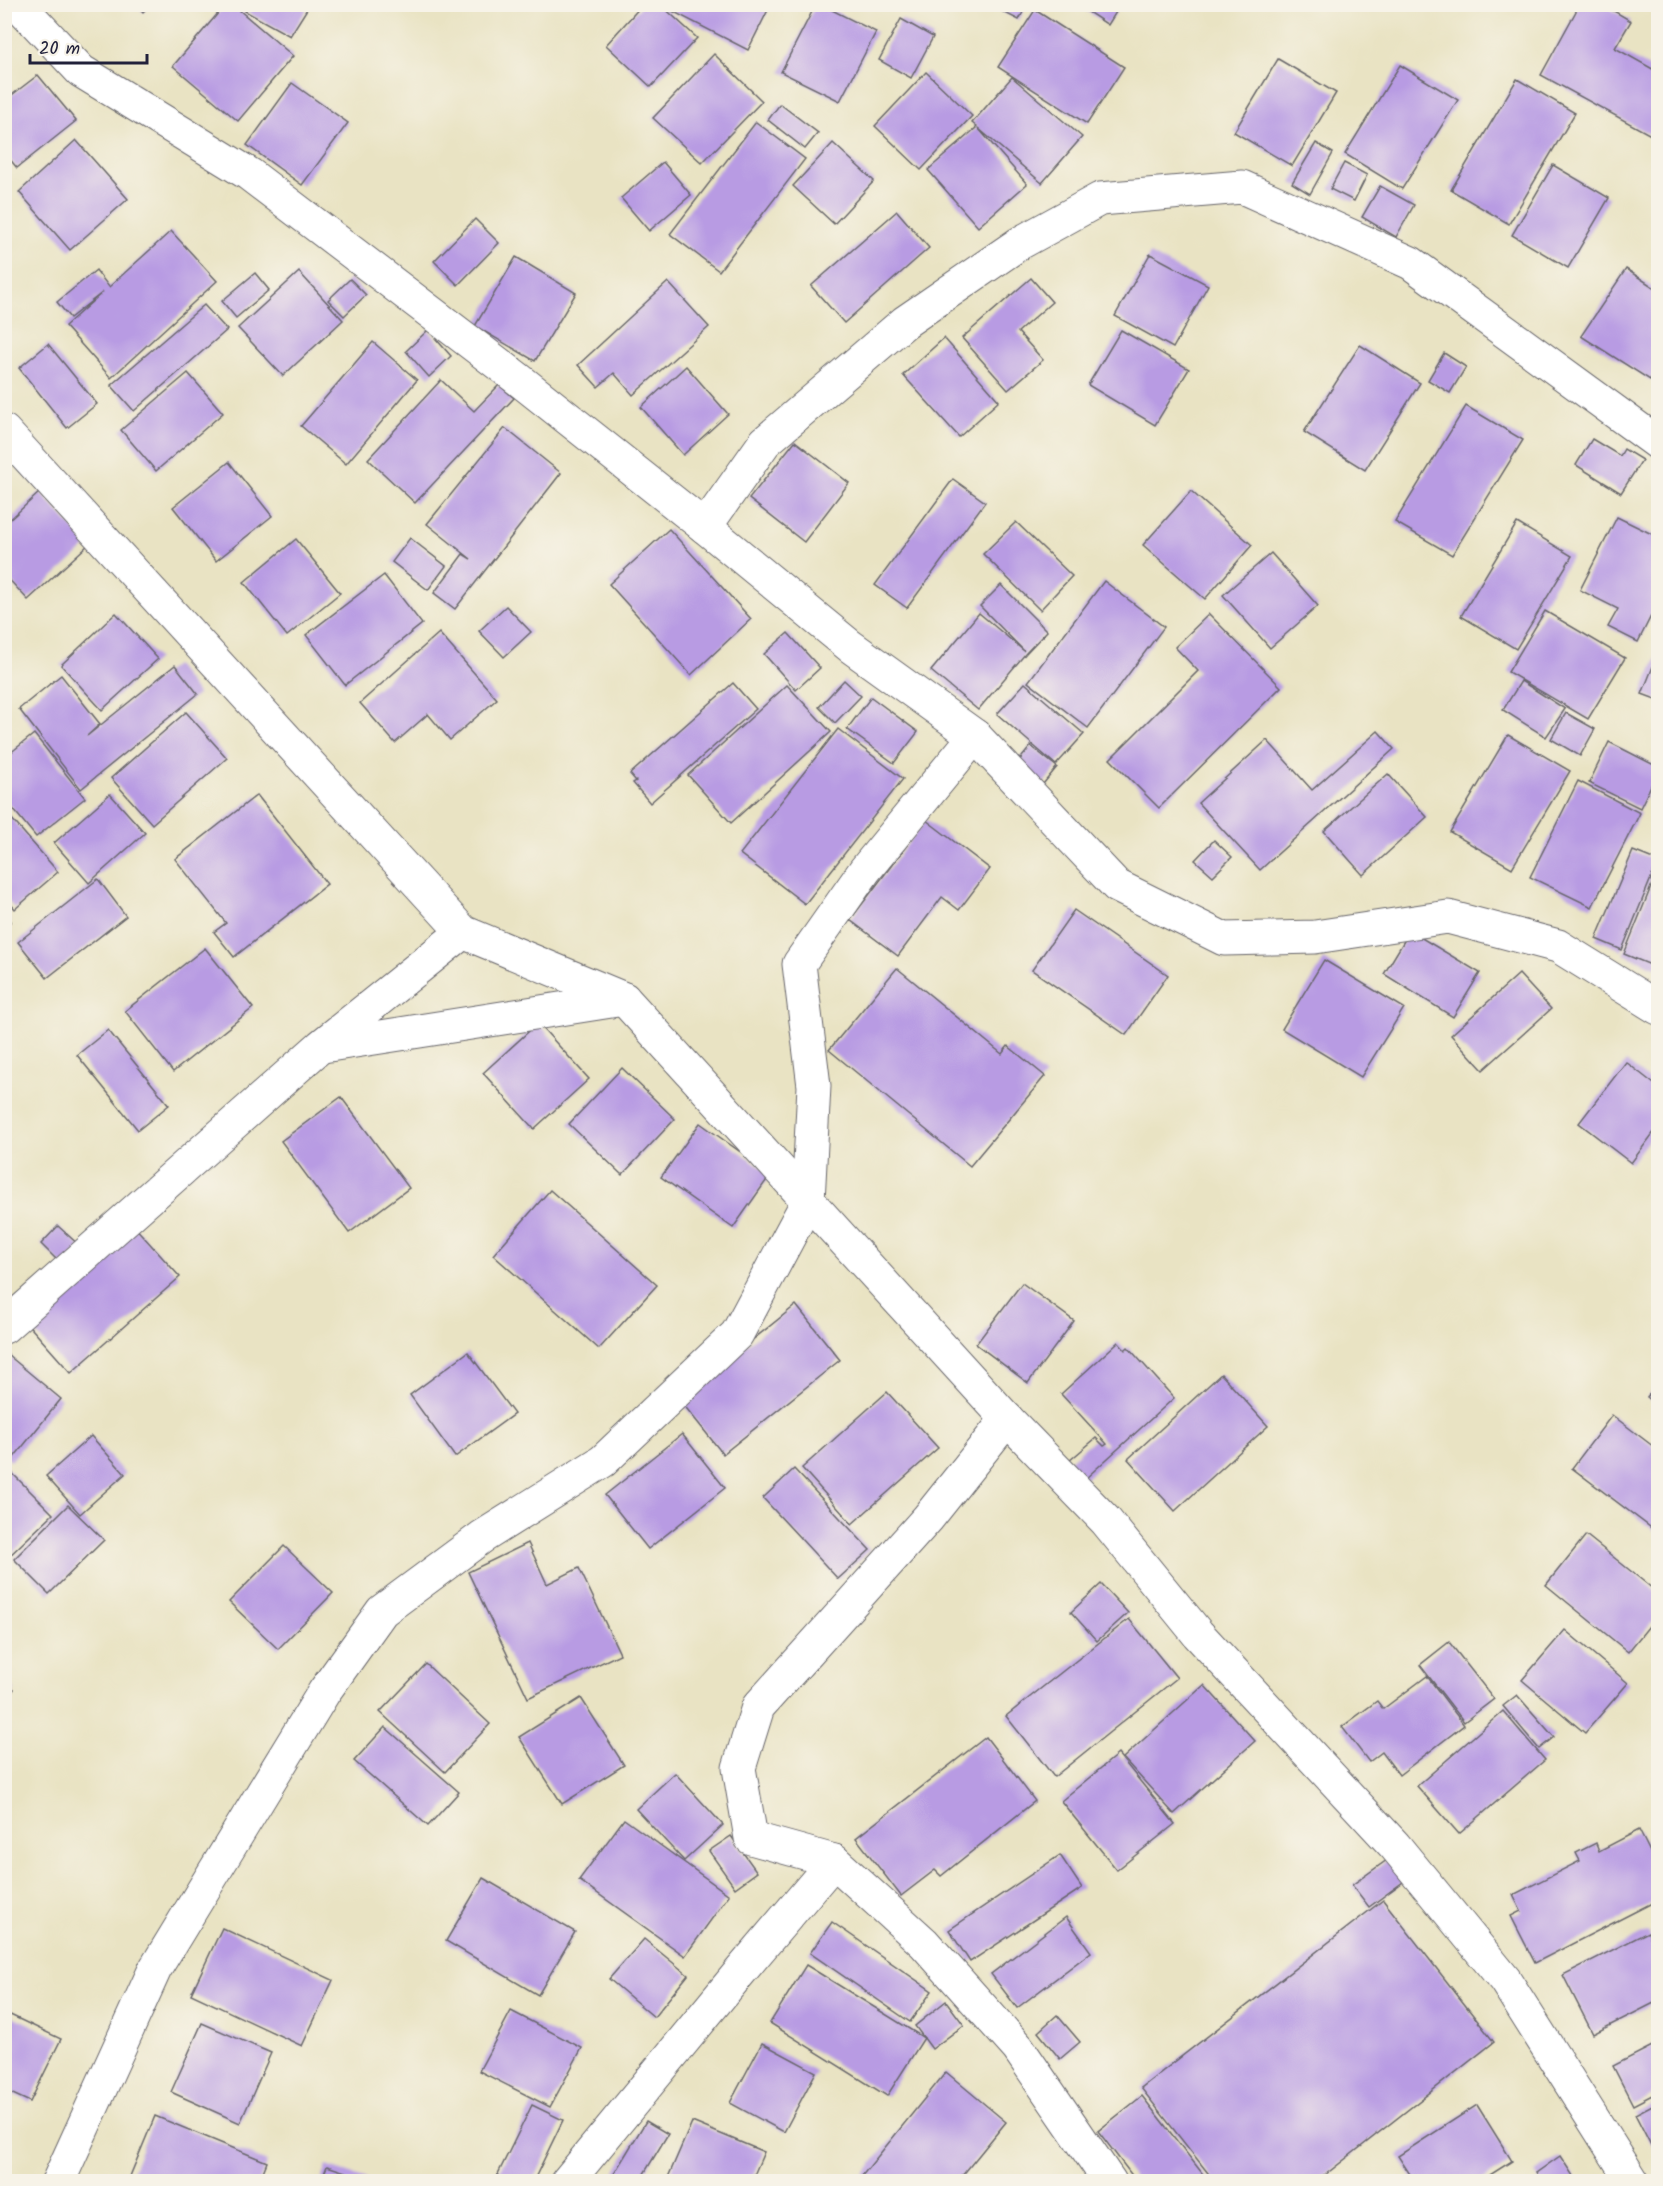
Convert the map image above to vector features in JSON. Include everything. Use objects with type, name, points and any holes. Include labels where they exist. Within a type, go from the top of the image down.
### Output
[{"type":"street","points":[[18,4],[81,71],[249,174],[517,378],[705,526],[850,646],[975,736],[1117,886],[1224,939],[1315,937],[1448,917],[1557,946],[1659,1008]]},
{"type":"street","points":[[705,526],[765,442],[905,322],[1020,243],[1100,199],[1242,188],[1411,263],[1659,443]]},
{"type":"street","points":[[4,431],[463,932],[624,999],[1007,1419],[1106,1521],[1198,1634],[1395,1846],[1505,1980],[1633,2181]]},
{"type":"street","points":[[58,2181],[155,1969],[324,1692],[382,1611],[482,1537],[603,1461],[737,1334],[808,1201],[814,1086],[799,964],[865,870],[975,736]]},
{"type":"street","points":[[4,1327],[321,1046],[463,932]]},
{"type":"street","points":[[321,1046],[624,999]]},
{"type":"street","points":[[1007,1419],[928,1518],[758,1707],[739,1768],[751,1838],[834,1862],[924,1943],[1018,2048],[1110,2181]]},
{"type":"street","points":[[567,2181],[834,1862]]},
{"type":"building","points":[[136,4],[151,4],[143,12]]},
{"type":"building","points":[[226,4],[232,4],[293,56],[238,121],[173,66]]},
{"type":"building","points":[[249,4],[300,4],[307,9],[290,36],[245,11]]},
{"type":"building","points":[[643,4],[660,4],[697,38],[651,87],[606,45]]},
{"type":"building","points":[[672,4],[771,4],[748,50],[670,10]]},
{"type":"building","points":[[816,4],[876,32],[840,101],[781,72]]},
{"type":"building","points":[[1004,4],[1027,4],[1019,20],[1001,11]]},
{"type":"building","points":[[1076,4],[1121,4],[1108,25]]},
{"type":"building","points":[[1580,4],[1602,4],[1631,21],[1615,48],[1658,72],[1658,139],[1541,75]]},
{"type":"building","points":[[1035,10],[1124,67],[1087,124],[998,67]]},
{"type":"building","points":[[901,19],[933,37],[911,78],[879,60]]},
{"type":"building","points":[[714,54],[762,101],[702,163],[653,118]]},
{"type":"building","points":[[1278,59],[1336,93],[1292,166],[1234,132]]},
{"type":"building","points":[[1400,65],[1458,100],[1402,189],[1345,154]]},
{"type":"building","points":[[926,72],[972,116],[921,170],[875,126]]},
{"type":"building","points":[[38,75],[76,121],[17,168],[4,152],[4,101]]},
{"type":"building","points":[[1012,77],[1082,137],[1042,183],[978,128],[1027,184],[978,227],[928,170],[977,127],[972,123]]},
{"type":"building","points":[[1517,79],[1575,113],[1509,224],[1451,190]]},
{"type":"building","points":[[292,83],[348,123],[302,185],[247,145]]},
{"type":"building","points":[[780,104],[818,133],[805,149],[768,120]]},
{"type":"building","points":[[756,122],[805,159],[719,271],[670,234]]},
{"type":"building","points":[[76,140],[128,199],[70,250],[19,192]]},
{"type":"building","points":[[833,143],[874,181],[834,224],[793,186]]},
{"type":"building","points":[[1316,143],[1333,153],[1310,194],[1292,183]]},
{"type":"building","points":[[663,162],[691,195],[649,231],[621,198]]},
{"type":"building","points":[[1344,163],[1367,175],[1354,201],[1330,189]]},
{"type":"building","points":[[1553,165],[1609,198],[1568,268],[1512,235]]},
{"type":"building","points":[[1380,186],[1414,205],[1396,237],[1362,217]]},
{"type":"building","points":[[897,211],[929,248],[844,323],[811,286]]},
{"type":"building","points":[[475,219],[499,243],[458,285],[434,261]]},
{"type":"building","points":[[171,231],[217,281],[111,378],[65,326],[103,292],[70,318],[57,302],[96,270],[109,287]]},
{"type":"building","points":[[1150,254],[1208,285],[1173,348],[1115,316]]},
{"type":"building","points":[[516,257],[576,293],[535,361],[475,326]]},
{"type":"building","points":[[1626,269],[1658,290],[1658,367],[1650,380],[1581,336]]},
{"type":"building","points":[[299,272],[343,320],[283,376],[238,328]]},
{"type":"building","points":[[255,273],[269,290],[236,318],[222,301]]},
{"type":"building","points":[[1031,278],[1052,302],[1018,332],[1043,360],[1008,390],[962,338]]},
{"type":"building","points":[[350,279],[366,295],[344,316],[328,300]]},
{"type":"building","points":[[668,282],[709,327],[633,395],[614,373],[598,387],[578,365]]},
{"type":"building","points":[[204,305],[227,330],[134,411],[111,385]]},
{"type":"building","points":[[428,330],[451,356],[429,377],[406,351]]},
{"type":"building","points":[[1121,330],[1189,369],[1155,425],[1088,385]]},
{"type":"building","points":[[944,338],[999,401],[959,437],[903,375]]},
{"type":"building","points":[[373,342],[417,380],[346,464],[301,426]]},
{"type":"building","points":[[48,344],[97,404],[67,428],[19,368]]},
{"type":"building","points":[[1360,345],[1420,383],[1365,470],[1304,432]]},
{"type":"building","points":[[1444,353],[1466,367],[1450,393],[1428,380]]},
{"type":"building","points":[[686,366],[728,414],[683,455],[641,407]]},
{"type":"building","points":[[188,373],[223,413],[156,471],[121,430]]},
{"type":"building","points":[[441,380],[474,411],[499,385],[514,398],[415,503],[368,459]]},
{"type":"building","points":[[1466,406],[1523,440],[1452,555],[1395,522]]},
{"type":"building","points":[[505,428],[561,473],[455,609],[434,593],[463,554],[471,559],[427,524]]},
{"type":"building","points":[[1592,439],[1620,456],[1624,449],[1642,460],[1621,493],[1576,465]]},
{"type":"building","points":[[795,441],[849,483],[804,542],[749,499]]},
{"type":"building","points":[[229,462],[272,516],[216,561],[173,507]]},
{"type":"building","points":[[953,479],[985,502],[907,608],[875,585]]},
{"type":"building","points":[[1191,491],[1252,545],[1205,599],[1143,545]]},
{"type":"building","points":[[40,492],[88,545],[28,600],[4,574],[4,525]]},
{"type":"building","points":[[1617,517],[1658,537],[1658,602],[1638,642],[1608,627],[1618,609],[1580,590]]},
{"type":"building","points":[[1016,522],[1072,576],[1040,610],[983,554]]},
{"type":"building","points":[[1517,523],[1572,556],[1516,649],[1461,616]]},
{"type":"building","points":[[669,529],[751,619],[691,675],[609,584]]},
{"type":"building","points":[[410,538],[446,566],[428,590],[392,562]]},
{"type":"building","points":[[296,539],[340,593],[287,636],[244,582]]},
{"type":"building","points":[[1271,553],[1318,606],[1270,648],[1223,595]]},
{"type":"building","points":[[384,575],[422,624],[345,685],[306,635]]},
{"type":"building","points":[[1104,581],[1164,627],[1088,728],[1028,682]]},
{"type":"building","points":[[1001,585],[1047,631],[978,710],[931,671],[979,613],[1024,651],[980,606]]},
{"type":"building","points":[[506,606],[531,632],[504,657],[479,631]]},
{"type":"building","points":[[1545,611],[1625,658],[1588,719],[1508,672]]},
{"type":"building","points":[[116,613],[158,659],[102,710],[61,665]]},
{"type":"building","points":[[1209,614],[1281,687],[1159,808],[1110,759],[1198,671],[1175,647]]},
{"type":"building","points":[[439,633],[497,699],[450,740],[428,714],[395,743],[360,703]]},
{"type":"building","points":[[788,633],[820,668],[796,690],[764,654]]},
{"type":"building","points":[[1658,654],[1658,700],[1642,694]]},
{"type":"building","points":[[175,665],[198,694],[81,789],[19,709],[61,675],[100,724],[87,736]]},
{"type":"building","points":[[844,680],[861,696],[835,723],[819,707]]},
{"type":"building","points":[[1521,681],[1565,709],[1546,737],[1503,710]]},
{"type":"building","points":[[733,683],[756,709],[650,803],[633,783],[636,781],[630,774]]},
{"type":"building","points":[[1025,683],[1084,734],[1056,765],[997,714]]},
{"type":"building","points":[[787,685],[831,732],[731,823],[688,775]]},
{"type":"building","points":[[871,697],[918,732],[894,763],[847,729]]},
{"type":"building","points":[[186,712],[227,758],[152,824],[111,778]]},
{"type":"building","points":[[1566,713],[1595,729],[1580,756],[1551,739]]},
{"type":"building","points":[[838,729],[903,779],[805,904],[740,854]]},
{"type":"building","points":[[1378,731],[1394,749],[1260,870],[1198,803],[1267,740],[1312,790]]},
{"type":"building","points":[[34,734],[85,798],[36,837],[4,798],[4,758]]},
{"type":"building","points":[[1508,735],[1570,771],[1512,868],[1450,832]]},
{"type":"building","points":[[1609,742],[1658,767],[1640,808],[1589,783]]},
{"type":"building","points":[[1031,746],[1057,767],[1039,789],[1013,768]]},
{"type":"building","points":[[1388,774],[1427,817],[1363,875],[1324,831]]},
{"type":"building","points":[[1578,781],[1640,813],[1592,907],[1530,877]]},
{"type":"building","points":[[110,794],[145,833],[89,883],[54,843]]},
{"type":"building","points":[[257,795],[327,884],[234,957],[214,932],[226,923],[175,859]]},
{"type":"building","points":[[4,810],[58,872],[15,909],[4,896]]},
{"type":"building","points":[[926,820],[990,869],[959,910],[942,897],[898,956],[850,920]]},
{"type":"building","points":[[1214,840],[1232,857],[1213,876],[1195,860]]},
{"type":"building","points":[[1633,851],[1658,861],[1622,950],[1596,939]]},
{"type":"building","points":[[1655,877],[1658,878],[1658,968],[1624,954]]},
{"type":"building","points":[[98,879],[126,916],[47,978],[18,942]]},
{"type":"building","points":[[1074,910],[1168,975],[1126,1035],[1032,970]]},
{"type":"building","points":[[4,916],[11,921],[4,928]]},
{"type":"building","points":[[1410,931],[1480,973],[1453,1017],[1384,974]]},
{"type":"building","points":[[205,948],[253,1008],[173,1072],[125,1011]]},
{"type":"building","points":[[1324,960],[1404,1008],[1361,1077],[1282,1029]]},
{"type":"building","points":[[897,968],[1002,1054],[1008,1046],[1045,1076],[970,1166],[829,1050]]},
{"type":"building","points":[[1519,974],[1551,1009],[1483,1070],[1451,1035]]},
{"type":"building","points":[[538,1023],[589,1079],[534,1129],[483,1073]]},
{"type":"building","points":[[108,1030],[169,1105],[138,1130],[77,1055]]},
{"type":"building","points":[[1626,1062],[1658,1087],[1658,1127],[1631,1163],[1579,1123]]},
{"type":"building","points":[[622,1068],[675,1119],[622,1175],[569,1124]]},
{"type":"building","points":[[341,1097],[409,1188],[349,1233],[281,1141]]},
{"type":"building","points":[[700,1123],[771,1174],[733,1228],[661,1177]]},
{"type":"building","points":[[550,1190],[657,1285],[599,1349],[493,1255]]},
{"type":"building","points":[[133,1225],[180,1277],[71,1373],[24,1320]]},
{"type":"building","points":[[58,1226],[81,1247],[63,1266],[41,1244]]},
{"type":"building","points":[[1022,1283],[1074,1321],[1028,1383],[976,1344]]},
{"type":"building","points":[[796,1305],[840,1360],[723,1454],[679,1399]]},
{"type":"building","points":[[1118,1342],[1125,1350],[1128,1347],[1174,1398],[1085,1479],[1069,1461],[1096,1438],[1104,1446],[1107,1444],[1061,1394]]},
{"type":"building","points":[[468,1352],[514,1414],[455,1457],[410,1395]]},
{"type":"building","points":[[8,1355],[61,1399],[11,1461],[4,1456],[4,1359]]},
{"type":"building","points":[[1221,1374],[1268,1426],[1175,1511],[1128,1459]]},
{"type":"building","points":[[1658,1383],[1658,1406],[1647,1397]]},
{"type":"building","points":[[887,1392],[938,1448],[852,1524],[802,1468]]},
{"type":"building","points":[[1612,1415],[1658,1450],[1658,1533],[1572,1468]]},
{"type":"building","points":[[682,1434],[725,1488],[648,1549],[605,1495]]},
{"type":"building","points":[[91,1436],[125,1474],[80,1514],[46,1476]]},
{"type":"building","points":[[4,1465],[53,1514],[4,1561]]},
{"type":"building","points":[[794,1469],[870,1550],[838,1579],[763,1498]]},
{"type":"building","points":[[68,1505],[104,1540],[49,1594],[14,1559]]},
{"type":"building","points":[[1586,1535],[1658,1593],[1658,1615],[1628,1652],[1546,1585]]},
{"type":"building","points":[[528,1543],[547,1584],[579,1568],[620,1654],[528,1698],[468,1572]]},
{"type":"building","points":[[284,1546],[333,1593],[278,1649],[229,1602]]},
{"type":"building","points":[[1101,1584],[1128,1613],[1097,1641],[1071,1612]]},
{"type":"building","points":[[1129,1619],[1177,1678],[1054,1777],[1006,1716]]},
{"type":"building","points":[[1565,1630],[1628,1683],[1585,1733],[1522,1680]]},
{"type":"building","points":[[1449,1642],[1494,1699],[1464,1722],[1420,1665]]},
{"type":"building","points":[[426,1664],[490,1724],[445,1772],[380,1712]]},
{"type":"building","points":[[1427,1676],[1464,1725],[1399,1775],[1382,1752],[1369,1762],[1342,1727],[1377,1701],[1383,1709]]},
{"type":"building","points":[[4,1683],[14,1689],[4,1704]]},
{"type":"building","points":[[1204,1685],[1255,1741],[1174,1814],[1123,1758]]},
{"type":"building","points":[[1517,1695],[1554,1737],[1539,1749],[1503,1706]]},
{"type":"building","points":[[581,1698],[624,1765],[562,1804],[519,1737]]},
{"type":"building","points":[[1503,1711],[1545,1760],[1459,1834],[1417,1786]]},
{"type":"building","points":[[385,1727],[459,1792],[428,1826],[354,1761]]},
{"type":"building","points":[[986,1737],[1035,1801],[941,1876],[935,1870],[901,1896],[856,1838]]},
{"type":"building","points":[[1118,1754],[1175,1824],[1117,1870],[1061,1801]]},
{"type":"building","points":[[675,1773],[723,1825],[684,1861],[636,1809]]},
{"type":"building","points":[[624,1819],[729,1895],[685,1956],[579,1880]]},
{"type":"building","points":[[1639,1830],[1658,1868],[1658,1900],[1535,1963],[1511,1916],[1521,1911],[1513,1895],[1580,1861],[1576,1853],[1596,1843],[1599,1851]]},
{"type":"building","points":[[731,1836],[757,1872],[735,1888],[709,1851]]},
{"type":"building","points":[[1060,1855],[1082,1888],[970,1962],[949,1930]]},
{"type":"building","points":[[1387,1860],[1403,1882],[1369,1907],[1352,1885]]},
{"type":"building","points":[[483,1878],[575,1932],[538,1995],[446,1941]]},
{"type":"building","points":[[1383,1900],[1494,2042],[1316,2182],[1215,2182],[1141,2088]]},
{"type":"building","points":[[1066,1917],[1091,1952],[1017,2008],[991,1974]]},
{"type":"building","points":[[832,1922],[932,1991],[910,2022],[810,1953]]},
{"type":"building","points":[[222,1928],[333,1980],[302,2046],[191,1994]]},
{"type":"building","points":[[1648,1932],[1658,1953],[1658,2001],[1593,2034],[1563,1975]]},
{"type":"building","points":[[644,1939],[688,1975],[654,2017],[609,1979]]},
{"type":"building","points":[[806,1965],[924,2038],[887,2096],[770,2023]]},
{"type":"building","points":[[946,2001],[964,2025],[932,2049],[915,2026]]},
{"type":"building","points":[[511,2011],[582,2048],[550,2107],[479,2071]]},
{"type":"building","points":[[4,2012],[61,2039],[30,2102],[4,2090]]},
{"type":"building","points":[[1057,2015],[1080,2042],[1060,2059],[1038,2032]]},
{"type":"building","points":[[202,2023],[271,2053],[240,2123],[171,2092]]},
{"type":"building","points":[[762,2043],[816,2072],[784,2132],[730,2103]]},
{"type":"building","points":[[1658,2043],[1658,2092],[1633,2105],[1613,2066]]},
{"type":"building","points":[[946,2072],[1006,2122],[957,2182],[857,2182]]},
{"type":"building","points":[[1142,2096],[1209,2182],[1137,2182],[1098,2131]]},
{"type":"building","points":[[1658,2102],[1658,2148],[1654,2151],[1635,2114]]},
{"type":"building","points":[[532,2105],[563,2120],[533,2182],[504,2182],[496,2178]]},
{"type":"building","points":[[1477,2105],[1512,2161],[1479,2182],[1415,2182],[1398,2156]]},
{"type":"building","points":[[155,2116],[267,2162],[259,2182],[128,2181]]},
{"type":"building","points":[[646,2121],[668,2134],[639,2182],[609,2182]]},
{"type":"building","points":[[692,2122],[764,2152],[751,2182],[666,2182]]},
{"type":"building","points":[[1560,2156],[1577,2182],[1542,2182],[1536,2173]]},
{"type":"building","points":[[327,2166],[373,2181],[373,2182],[321,2182]]}]
